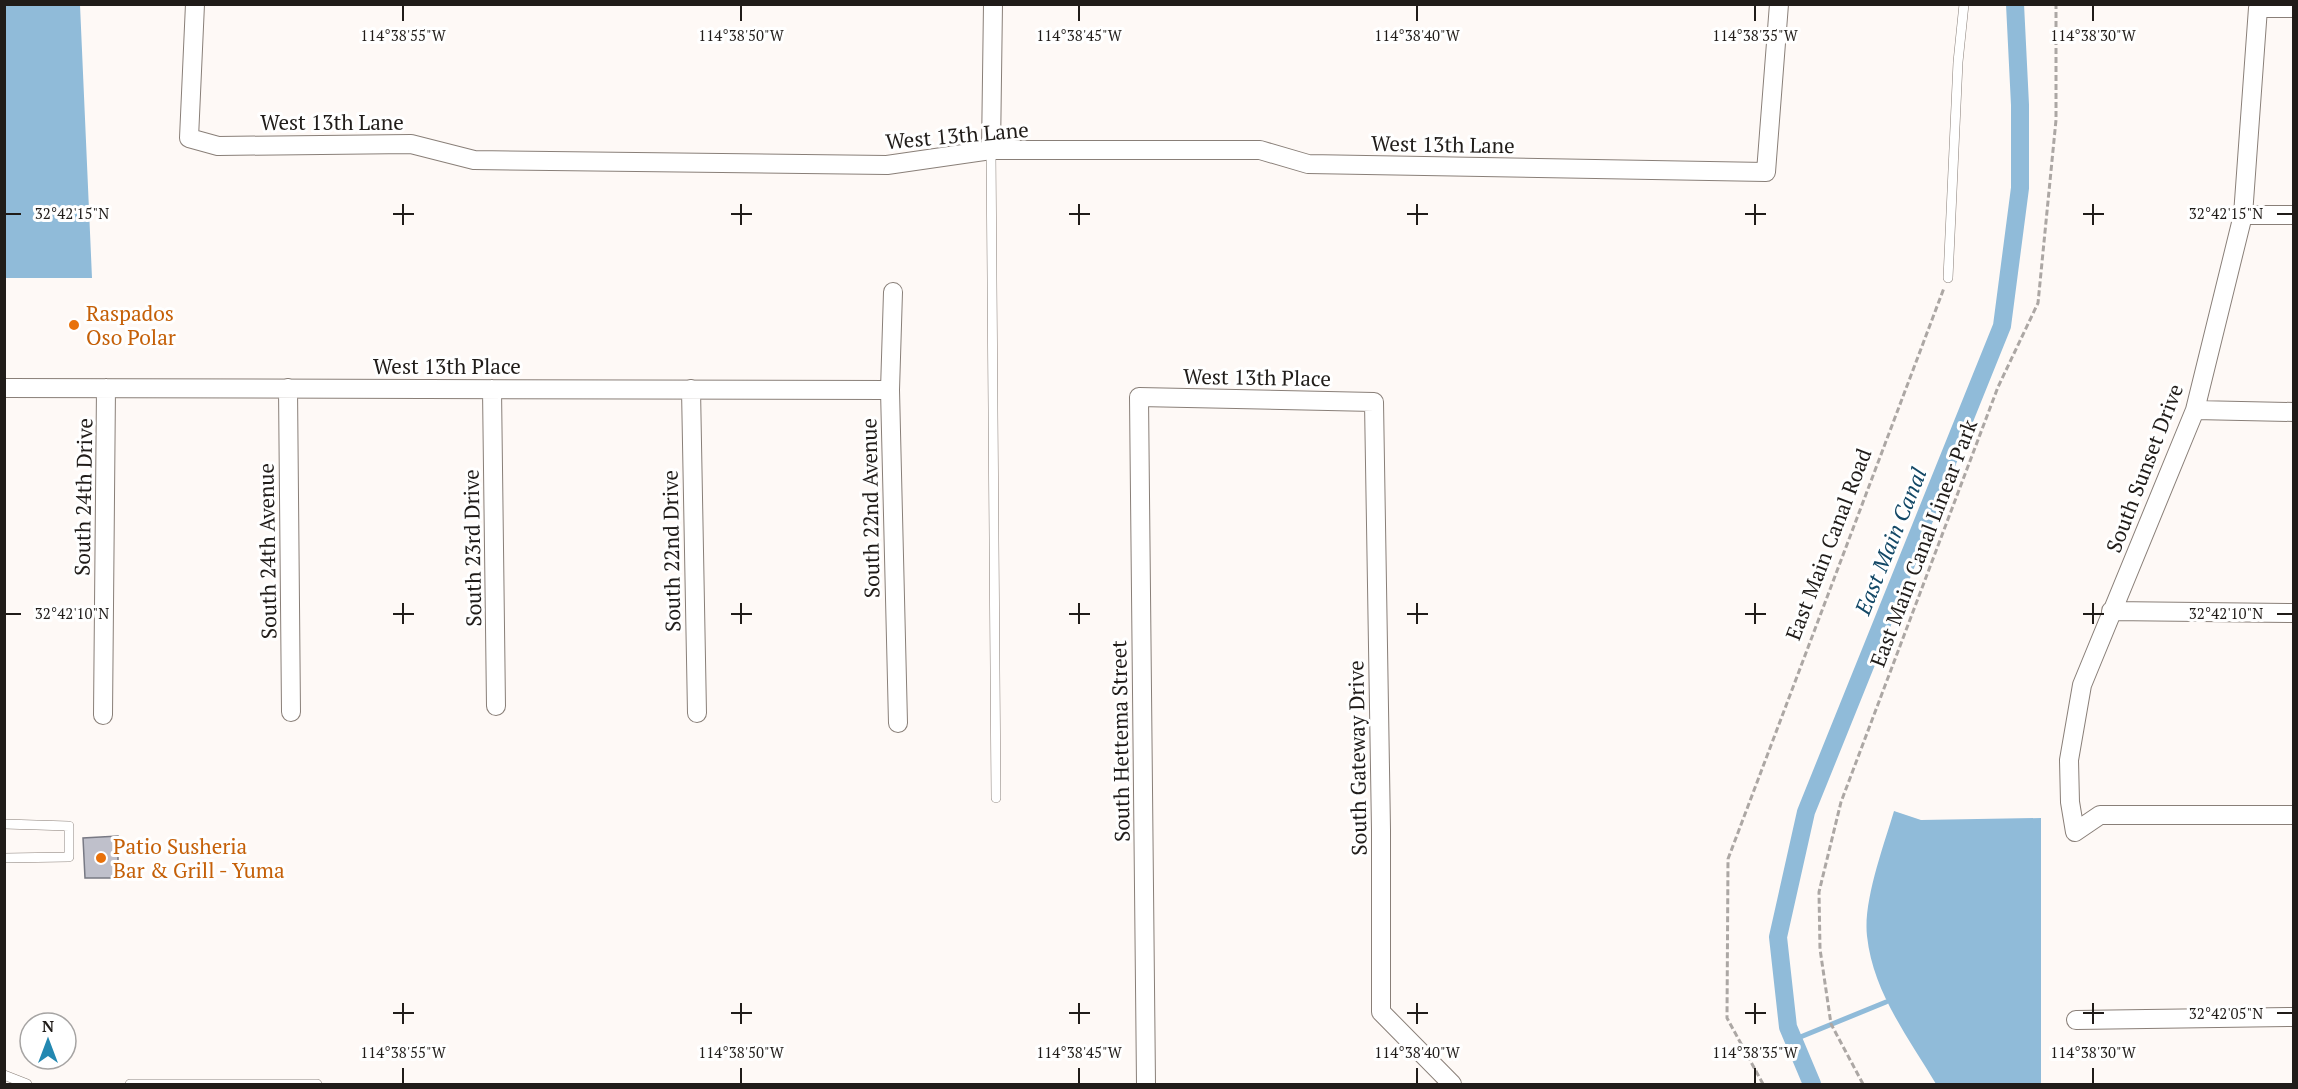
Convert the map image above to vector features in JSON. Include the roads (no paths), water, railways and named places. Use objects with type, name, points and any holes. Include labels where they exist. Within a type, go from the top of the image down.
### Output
[{"type":"street","name":"West 13th Lane","points":[[195,4],[189,138],[218,146],[411,144],[474,160],[887,165],[991,150],[1260,150],[1308,164],[1766,172],[1779,4]]},
{"type":"street","points":[[991,150],[993,4]]},
{"type":"street","name":"South Sunset Drive","points":[[2294,8],[2258,8],[2243,215],[2195,410],[2082,685],[2069,760],[2070,802],[2075,832],[2100,815],[2294,815]]},
{"type":"street","points":[[2243,215],[2294,215]]},
{"type":"street","name":"South 22nd Avenue","points":[[893,292],[890,390],[898,723]]},
{"type":"street","name":"West 13th Place","points":[[4,388],[890,390]]},
{"type":"street","name":"South 24th Drive","points":[[103,715],[106,388]]},
{"type":"street","name":"South 24th Avenue","points":[[288,388],[291,712]]},
{"type":"street","name":"South 23rd Drive","points":[[492,389],[496,706]]},
{"type":"street","name":"South 22nd Drive","points":[[691,389],[697,713]]},
{"type":"street","name":"West 13th Place","points":[[1139,397],[1374,402]]},
{"type":"street","name":"South Hettema Street","points":[[1139,397],[1146,1084]]},
{"type":"street","name":"South Gateway Drive","points":[[1374,402],[1381,830],[1381,1012],[1452,1084]]},
{"type":"street","points":[[2195,410],[2294,412]]},
{"type":"street","points":[[2111,611],[2294,613]]},
{"type":"street","points":[[2076,1020],[2294,1017]]},
{"type":"lane","points":[[1948,278],[1958,62],[1964,4]]},
{"type":"lane","points":[[991,150],[996,798]]},
{"type":"lane","points":[[4,824],[69,826],[69,857],[4,858]]},
{"type":"lane","points":[[4,1075],[27,1084]]},
{"type":"lane","points":[[130,1084],[318,1084]]},
{"type":"water","points":[[4,5],[80,5],[92,278],[5,278]]},
{"type":"water","points":[[1894,811],[1921,820],[2041,818],[2041,1084],[1936,1084],[1893,1013],[1876,976],[1867,936],[1867,922],[1875,873]]},
{"type":"waterway","name":"East Main Canal","points":[[1812,1084],[1788,1027],[1778,937],[1806,812],[2002,326],[2020,188],[2020,105],[2015,4]]},
{"type":"waterway","points":[[1793,1040],[1886,1002]]},
{"type":"place","name":"Raspados Oso Polar","points":[[74,325]]},
{"type":"place","name":"Patio Susheria Bar & Grill - Yuma","points":[[101,858]]}]
